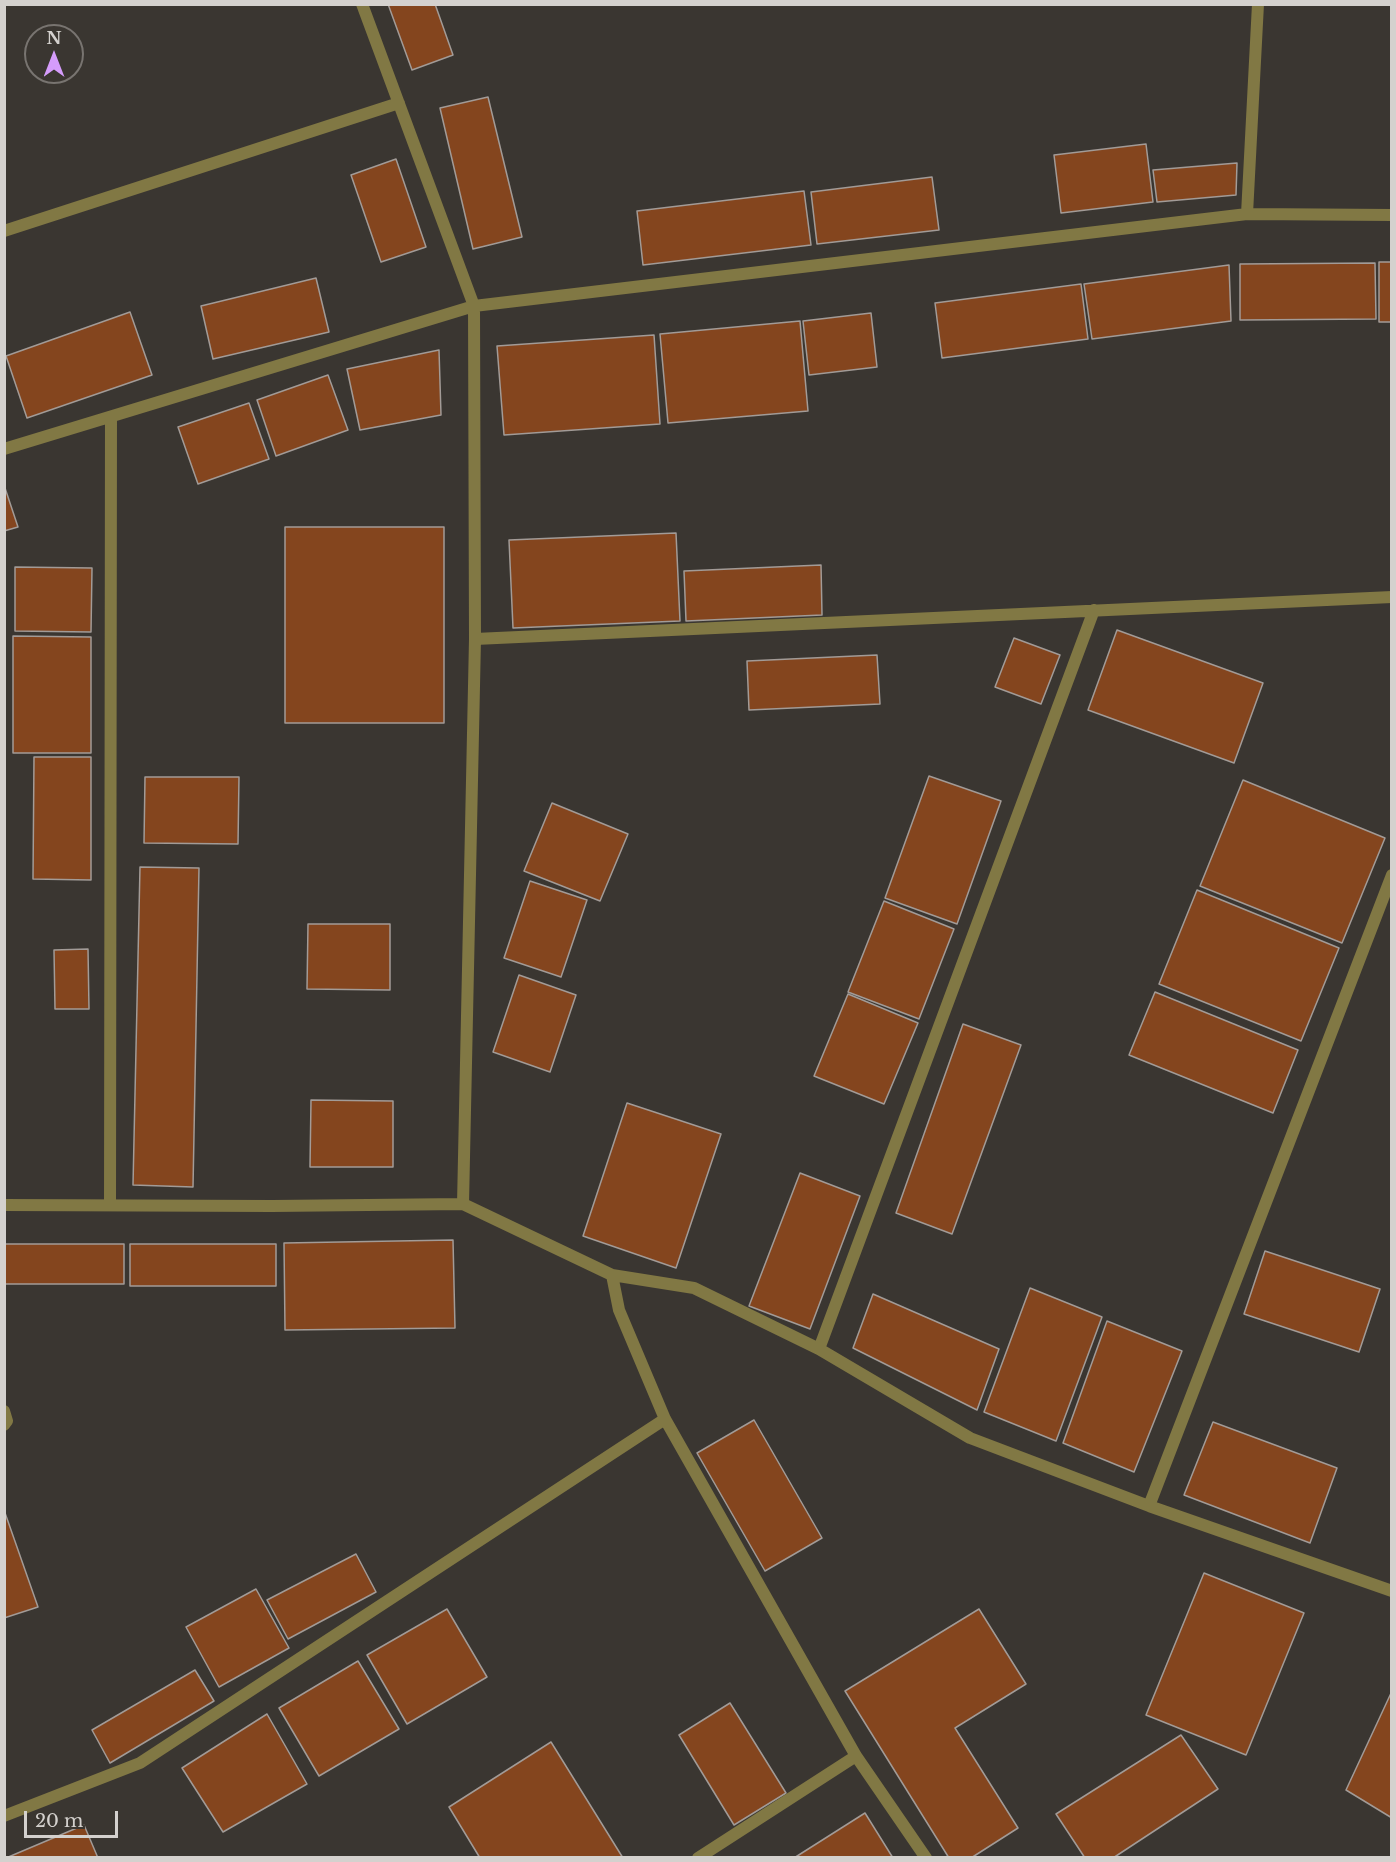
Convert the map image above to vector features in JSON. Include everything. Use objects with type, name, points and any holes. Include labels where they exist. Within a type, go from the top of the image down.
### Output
[{"type":"street","points":[[362,4],[474,306],[475,639],[463,1204]]},
{"type":"street","points":[[1247,214],[1258,4]]},
{"type":"street","points":[[4,231],[399,103]]},
{"type":"street","points":[[4,449],[474,306],[1247,214],[1392,215]]},
{"type":"street","points":[[110,1205],[111,417]]},
{"type":"street","points":[[475,639],[1392,597]]},
{"type":"street","points":[[819,1349],[1094,610]]},
{"type":"street","points":[[1149,1506],[1392,875]]},
{"type":"street","points":[[4,1205],[463,1204],[612,1275],[694,1288],[819,1349],[970,1438],[1149,1506],[1392,1591]]},
{"type":"street","points":[[612,1275],[619,1310],[665,1419],[856,1756],[926,1857]]},
{"type":"street","points":[[4,1411],[7,1421],[4,1425]]},
{"type":"street","points":[[4,1816],[140,1763],[665,1419]]},
{"type":"street","points":[[698,1857],[856,1756]]},
{"type":"building","points":[[388,4],[435,4],[453,55],[412,70]]},
{"type":"building","points":[[488,97],[522,237],[473,249],[440,108]]},
{"type":"building","points":[[1146,144],[1153,202],[1061,213],[1054,155]]},
{"type":"building","points":[[396,159],[426,247],[381,262],[351,175]]},
{"type":"building","points":[[1237,163],[1236,195],[1157,202],[1153,170]]},
{"type":"building","points":[[932,177],[939,230],[817,244],[811,192]]},
{"type":"building","points":[[804,191],[811,245],[643,265],[637,211]]},
{"type":"building","points":[[1379,262],[1392,262],[1392,322],[1379,322]]},
{"type":"building","points":[[1375,263],[1376,319],[1240,320],[1240,264]]},
{"type":"building","points":[[1229,265],[1231,321],[1092,339],[1084,284]]},
{"type":"building","points":[[316,278],[329,332],[213,359],[201,306]]},
{"type":"building","points":[[1081,284],[1088,339],[942,358],[935,303]]},
{"type":"building","points":[[130,312],[152,375],[27,418],[6,356]]},
{"type":"building","points":[[871,313],[877,367],[809,375],[803,321]]},
{"type":"building","points":[[800,321],[808,411],[668,423],[660,334]]},
{"type":"building","points":[[654,335],[660,424],[504,435],[497,346]]},
{"type":"building","points":[[439,350],[441,415],[360,430],[347,369]]},
{"type":"building","points":[[328,375],[348,430],[276,456],[257,400]]},
{"type":"building","points":[[249,403],[269,459],[198,484],[178,427]]},
{"type":"building","points":[[4,485],[18,527],[4,531]]},
{"type":"building","points":[[285,527],[444,527],[444,723],[285,723]]},
{"type":"building","points":[[676,533],[680,621],[513,628],[509,540]]},
{"type":"building","points":[[821,565],[822,615],[686,621],[684,571]]},
{"type":"building","points":[[15,567],[92,568],[91,632],[15,631]]},
{"type":"building","points":[[1117,630],[1263,683],[1234,763],[1088,710]]},
{"type":"building","points":[[13,636],[91,637],[91,753],[13,753]]},
{"type":"building","points":[[1014,638],[1060,655],[1041,704],[995,687]]},
{"type":"building","points":[[877,655],[880,704],[749,710],[747,661]]},
{"type":"building","points":[[34,757],[91,757],[91,880],[33,879]]},
{"type":"building","points":[[929,776],[1001,801],[957,924],[885,898]]},
{"type":"building","points":[[145,777],[239,777],[238,844],[144,843]]},
{"type":"building","points":[[1243,780],[1385,838],[1342,943],[1200,886]]},
{"type":"building","points":[[552,803],[628,834],[600,901],[524,871]]},
{"type":"building","points":[[140,867],[199,868],[193,1187],[133,1185]]},
{"type":"building","points":[[530,881],[587,900],[561,977],[504,958]]},
{"type":"building","points":[[1197,890],[1339,948],[1301,1041],[1159,984]]},
{"type":"building","points":[[884,901],[954,929],[919,1019],[848,992]]},
{"type":"building","points":[[308,924],[390,924],[390,990],[307,989]]},
{"type":"building","points":[[88,949],[89,1009],[55,1009],[54,950]]},
{"type":"building","points":[[519,975],[576,995],[550,1072],[493,1052]]},
{"type":"building","points":[[1155,992],[1298,1050],[1273,1113],[1129,1055]]},
{"type":"building","points":[[848,994],[918,1023],[884,1104],[814,1076]]},
{"type":"building","points":[[963,1024],[1021,1045],[952,1234],[896,1213]]},
{"type":"building","points":[[311,1100],[393,1101],[393,1167],[310,1167]]},
{"type":"building","points":[[627,1103],[721,1134],[676,1268],[583,1236]]},
{"type":"building","points":[[800,1173],[860,1196],[810,1329],[749,1306]]},
{"type":"building","points":[[453,1240],[455,1328],[285,1330],[284,1243]]},
{"type":"building","points":[[4,1244],[124,1244],[124,1284],[4,1284]]},
{"type":"building","points":[[130,1244],[276,1244],[276,1286],[130,1286]]},
{"type":"building","points":[[1265,1251],[1380,1289],[1359,1352],[1244,1314]]},
{"type":"building","points":[[1030,1288],[1102,1317],[1056,1441],[984,1412]]},
{"type":"building","points":[[873,1294],[999,1349],[977,1410],[853,1348]]},
{"type":"building","points":[[1107,1321],[1182,1351],[1134,1472],[1063,1443]]},
{"type":"building","points":[[754,1420],[822,1538],[765,1571],[697,1453]]},
{"type":"building","points":[[1213,1422],[1337,1468],[1310,1543],[1184,1495]]},
{"type":"building","points":[[4,1510],[38,1607],[4,1618]]},
{"type":"building","points":[[356,1554],[376,1592],[288,1639],[267,1600]]},
{"type":"building","points":[[1204,1573],[1304,1613],[1246,1755],[1146,1715]]},
{"type":"building","points":[[256,1589],[289,1648],[219,1687],[186,1627]]},
{"type":"building","points":[[447,1609],[487,1677],[407,1724],[367,1655]]},
{"type":"building","points":[[979,1609],[1026,1684],[955,1728],[1018,1828],[971,1858],[949,1858],[845,1691]]},
{"type":"building","points":[[358,1661],[399,1729],[319,1776],[279,1708]]},
{"type":"building","points":[[195,1670],[214,1701],[110,1763],[92,1730]]},
{"type":"building","points":[[1392,1691],[1392,1818],[1346,1790]]},
{"type":"building","points":[[730,1703],[786,1793],[734,1825],[679,1735]]},
{"type":"building","points":[[267,1714],[307,1784],[223,1832],[182,1768]]},
{"type":"building","points":[[1181,1735],[1218,1789],[1113,1858],[1085,1858],[1056,1814]]},
{"type":"building","points":[[551,1742],[623,1858],[480,1858],[449,1807]]},
{"type":"building","points":[[865,1813],[893,1858],[794,1858]]},
{"type":"building","points":[[84,1825],[98,1858],[6,1858]]}]
